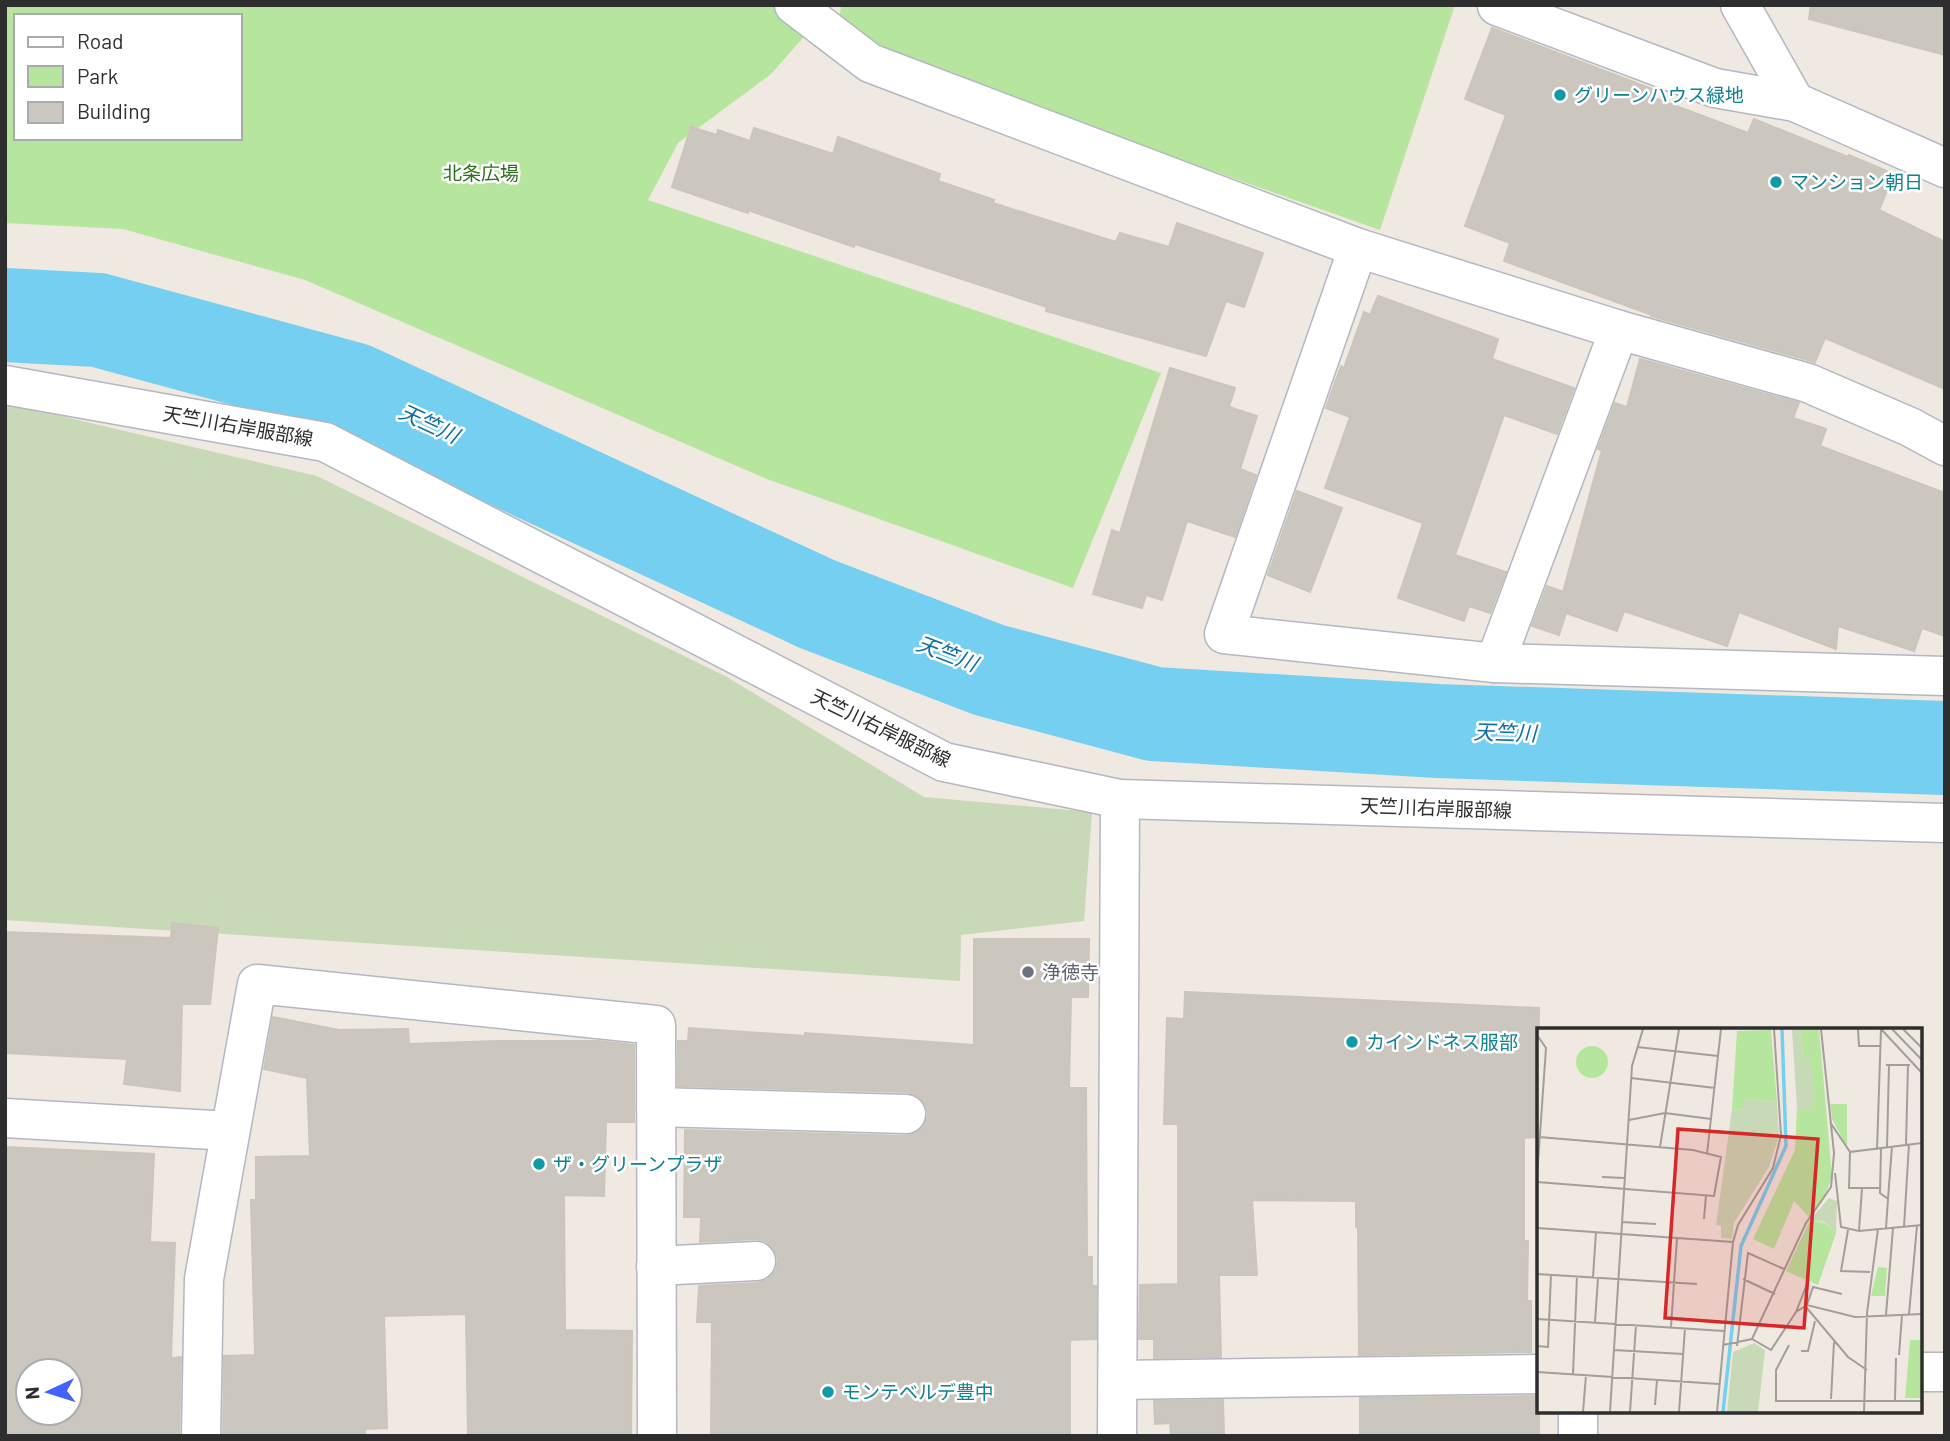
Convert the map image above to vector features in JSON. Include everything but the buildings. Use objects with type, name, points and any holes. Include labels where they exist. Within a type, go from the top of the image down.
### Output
[{"type":"street","points":[[794,5],[870,63],[1358,248],[1619,330],[1808,383],[1910,427],[1945,446]]},
{"type":"street","points":[[1740,5],[1795,102]]},
{"type":"street","points":[[1497,6],[1714,88],[1795,102],[1945,168]]},
{"type":"street","points":[[1358,248],[1224,634],[1495,663],[1945,676]]},
{"type":"street","points":[[1495,663],[1619,330]]},
{"type":"street","name":"天竺川右岸服部線","points":[[5,385],[325,442],[944,762],[1120,799],[1945,823]]},
{"type":"street","points":[[1117,1436],[1120,799]]},
{"type":"street","points":[[201,1436],[204,1279],[257,984],[656,1025],[657,1436]]},
{"type":"street","points":[[656,1107],[906,1114]]},
{"type":"street","points":[[5,1118],[230,1130]]},
{"type":"street","points":[[656,1266],[756,1261]]},
{"type":"street","points":[[1922,1372],[1945,1372]]},
{"type":"street","points":[[1118,1380],[1537,1374]]},
{"type":"street","points":[[1578,1413],[1578,1436]]},
{"type":"green space","name":"北条広場","points":[[5,5],[772,5],[809,31],[771,74],[678,143],[648,200],[1161,373],[1073,588],[767,479],[305,280],[123,229],[5,223]]},
{"type":"green space","points":[[841,5],[1455,5],[1380,230],[938,74],[839,24]]},
{"type":"green space","points":[[5,403],[317,476],[727,677],[924,797],[1092,812],[1084,921],[961,935],[960,981],[5,920]]},
{"type":"waterway","name":"天竺川","points":[[5,315],[98,320],[352,389],[817,604],[989,670],[1154,714],[1438,731],[1945,748]]},
{"type":"place","name":"グリーンハウス緑地","points":[[1560,95]]},
{"type":"place","name":"マンション朝日","points":[[1776,182]]},
{"type":"place","name":"浄徳寺","points":[[1028,972]]},
{"type":"place","name":"カインドネス服部","points":[[1352,1042]]},
{"type":"place","name":"ザ・グリーンプラザ","points":[[539,1164]]},
{"type":"place","name":"モンテベルデ豊中","points":[[828,1392]]}]
